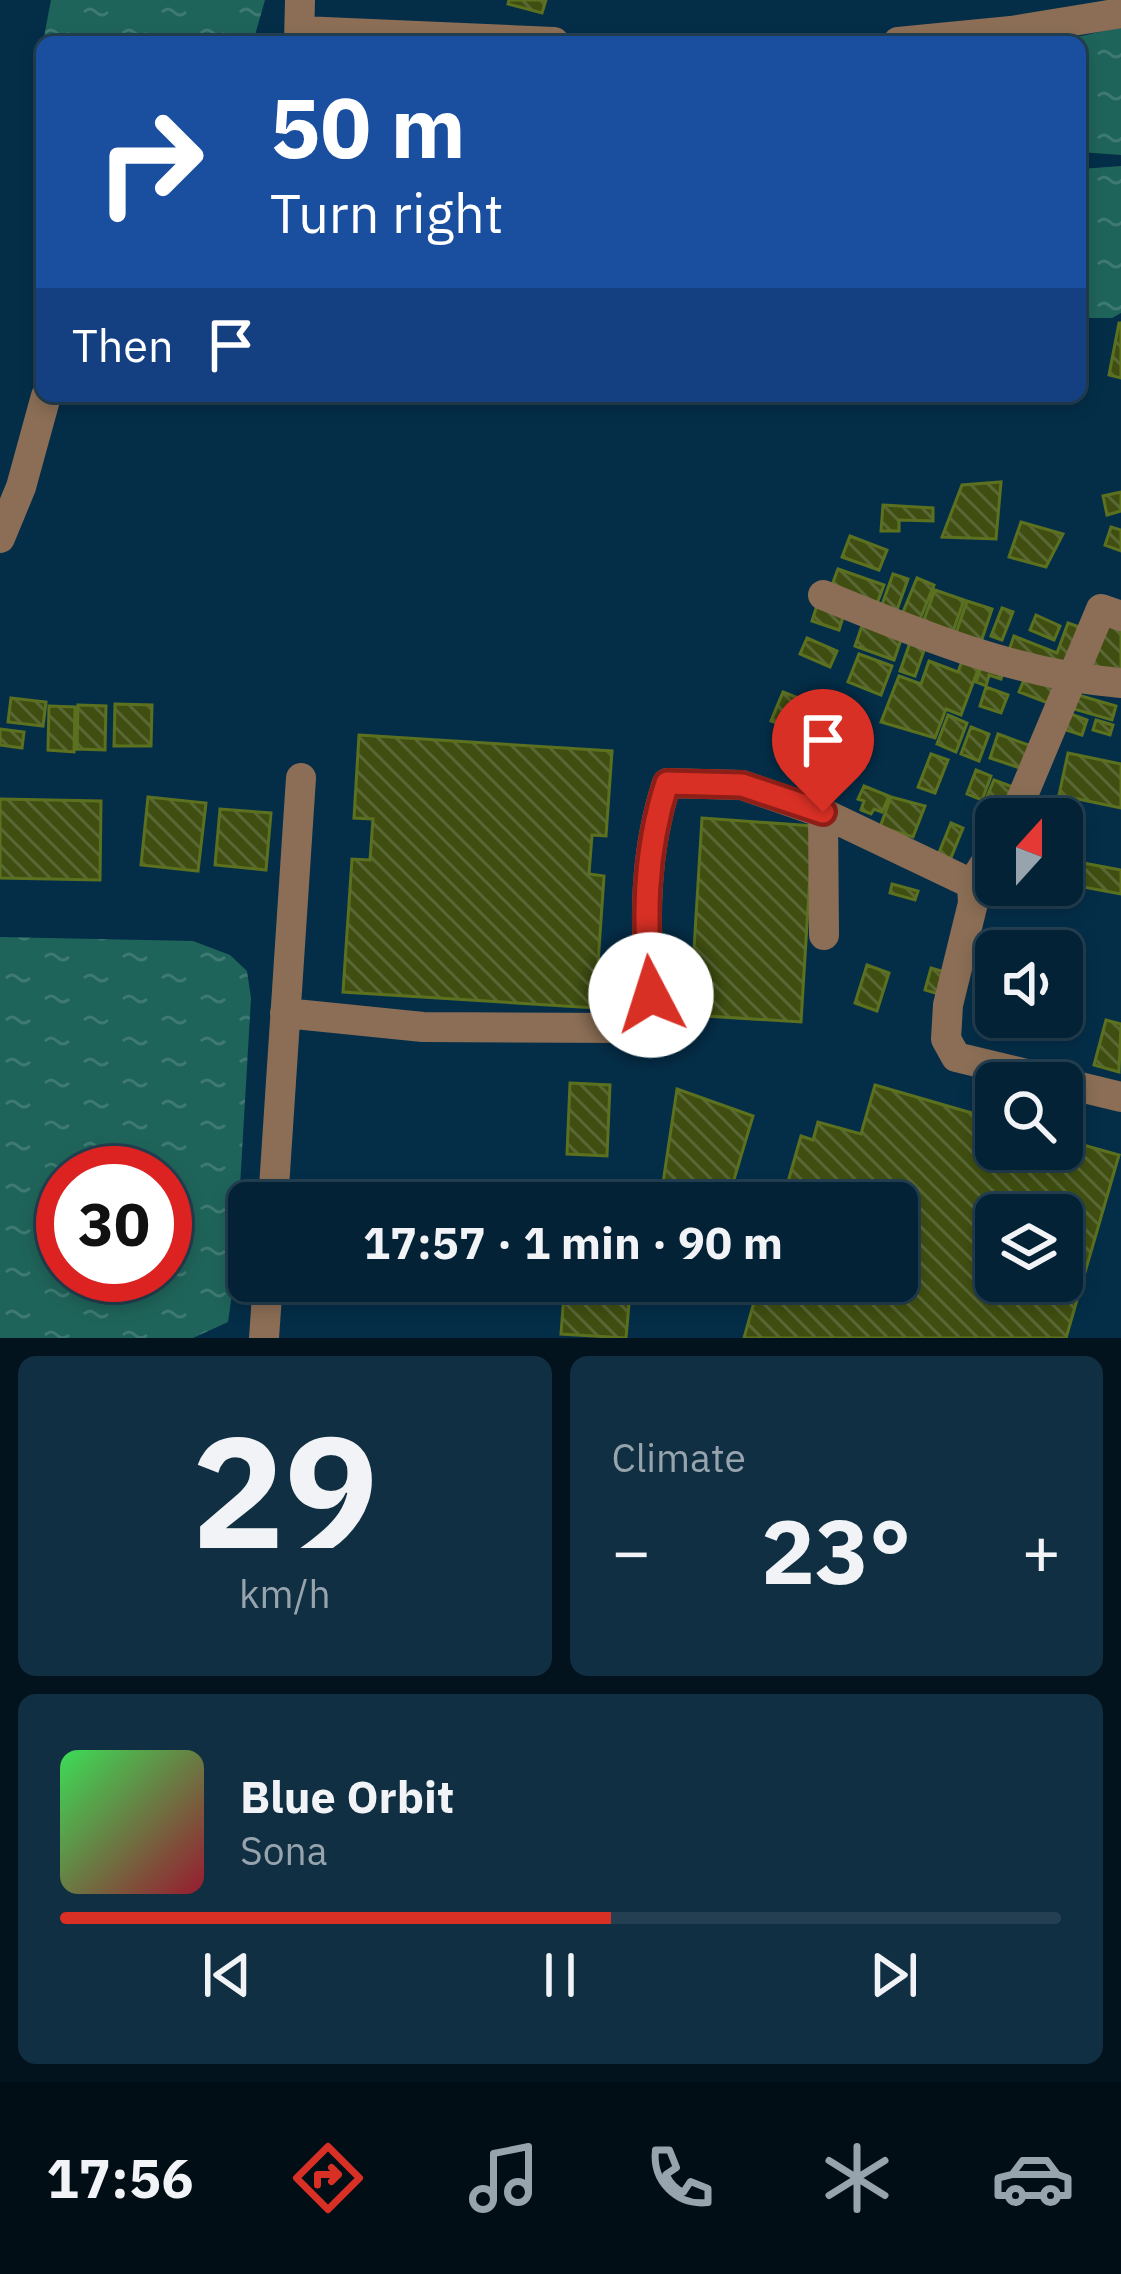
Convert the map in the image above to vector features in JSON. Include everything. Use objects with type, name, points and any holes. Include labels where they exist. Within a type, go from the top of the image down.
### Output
[{"type":"street","points":[[960,36],[1121,13]]},
{"type":"street","points":[[301,24],[465,36]]},
{"type":"street","points":[[0,538],[21,487],[44,402]]},
{"type":"street","points":[[823,595],[920,635],[1073,679],[1121,683]]},
{"type":"street","points":[[1022,798],[1101,609],[1121,616]]},
{"type":"street","points":[[274,1182],[301,778]]},
{"type":"street","points":[[285,1012],[423,1027],[626,1028],[651,995],[644,919],[656,816],[667,783],[742,785],[823,812],[972,884]]},
{"type":"street","points":[[823,812],[824,935]]},
{"type":"street","points":[[975,879],[948,1005],[946,1039],[956,1057],[1121,1097]]},
{"type":"street","points":[[264,1338],[267,1302]]},
{"type":"water","points":[[51,0],[265,0],[255,36],[44,36]]},
{"type":"water","points":[[1121,27],[1121,155],[1086,152],[1086,36],[1081,36]]},
{"type":"water","points":[[1121,166],[1121,313],[1112,318],[1086,318],[1086,169]]},
{"type":"water","points":[[0,937],[193,941],[230,955],[247,971],[251,998],[240,1182],[228,1182],[228,1322],[193,1338],[0,1338]]},
{"type":"building","points":[[509,0],[546,0],[542,13],[508,4]]},
{"type":"building","points":[[1121,323],[1121,378],[1109,375]]},
{"type":"building","points":[[1001,482],[996,539],[942,537],[962,485]]},
{"type":"building","points":[[1121,492],[1121,511],[1107,515],[1103,496]]},
{"type":"building","points":[[883,505],[933,508],[933,521],[899,520],[899,531],[881,531]]},
{"type":"building","points":[[1021,522],[1063,534],[1046,567],[1009,557]]},
{"type":"building","points":[[1111,527],[1121,530],[1121,551],[1105,545]]},
{"type":"building","points":[[850,536],[887,550],[879,570],[842,557]]},
{"type":"building","points":[[838,569],[884,585],[875,609],[829,593]]},
{"type":"building","points":[[893,574],[908,579],[894,618],[879,613]]},
{"type":"building","points":[[917,578],[934,585],[918,624],[901,617]]},
{"type":"building","points":[[935,590],[964,600],[950,640],[920,630]]},
{"type":"building","points":[[967,601],[992,609],[980,645],[955,636]]},
{"type":"building","points":[[818,602],[845,611],[839,630],[812,621]]},
{"type":"building","points":[[1002,608],[1013,612],[1002,640],[991,636]]},
{"type":"building","points":[[1036,615],[1060,626],[1054,640],[1030,630]]},
{"type":"building","points":[[864,620],[903,634],[894,660],[855,646]]},
{"type":"building","points":[[1103,621],[1121,628],[1121,674],[1089,666]]},
{"type":"building","points":[[1068,623],[1082,628],[1065,674],[1008,653],[1014,636],[1057,653]]},
{"type":"building","points":[[912,637],[927,642],[915,676],[900,671]]},
{"type":"building","points":[[807,638],[837,651],[830,667],[800,654]]},
{"type":"building","points":[[965,653],[982,659],[961,715],[946,709],[935,738],[881,722],[899,676],[921,684],[929,661],[958,672]]},
{"type":"building","points":[[859,654],[892,666],[881,695],[848,682]]},
{"type":"building","points":[[985,656],[1006,664],[1001,679],[989,675],[986,686],[976,682]]},
{"type":"building","points":[[1028,670],[1065,684],[1056,706],[1019,692]]},
{"type":"building","points":[[986,687],[1008,695],[1001,713],[980,706]]},
{"type":"building","points":[[783,692],[816,705],[804,734],[771,721]]},
{"type":"building","points":[[1078,695],[1116,706],[1112,720],[1074,709]]},
{"type":"building","points":[[11,698],[46,702],[43,726],[8,722]]},
{"type":"building","points":[[115,704],[152,705],[151,746],[114,746]]},
{"type":"building","points":[[78,705],[106,706],[105,750],[77,749]]},
{"type":"building","points":[[49,706],[75,707],[74,752],[48,750]]},
{"type":"building","points":[[1065,712],[1087,720],[1082,735],[1060,728]]},
{"type":"building","points":[[948,715],[967,723],[956,752],[937,744]]},
{"type":"building","points":[[1096,720],[1113,725],[1110,735],[1093,730]]},
{"type":"building","points":[[971,727],[989,734],[979,761],[961,754]]},
{"type":"building","points":[[0,729],[24,732],[22,748],[0,745]]},
{"type":"building","points":[[998,734],[1034,747],[1026,770],[990,758]]},
{"type":"building","points":[[359,735],[612,751],[606,836],[592,835],[589,874],[604,876],[595,1008],[343,992],[352,859],[370,860],[373,819],[354,818]]},
{"type":"building","points":[[1068,753],[1121,764],[1121,808],[1059,795]]},
{"type":"building","points":[[931,754],[948,760],[935,793],[918,787]]},
{"type":"building","points":[[976,770],[991,776],[983,798],[967,794]]},
{"type":"building","points":[[994,780],[1021,790],[1016,798],[986,798]]},
{"type":"building","points":[[864,786],[889,796],[882,812],[861,810],[864,801],[858,799]]},
{"type":"building","points":[[148,797],[206,803],[198,871],[141,865]]},
{"type":"building","points":[[891,797],[925,806],[913,837],[880,827]]},
{"type":"building","points":[[0,799],[101,801],[100,880],[0,878]]},
{"type":"building","points":[[220,809],[271,813],[266,870],[215,865]]},
{"type":"building","points":[[702,818],[813,826],[801,1022],[690,1015]]},
{"type":"building","points":[[951,823],[963,828],[948,865],[936,860]]},
{"type":"building","points":[[1083,863],[1121,870],[1121,894],[1083,887]]},
{"type":"building","points":[[892,884],[918,891],[915,900],[890,893]]},
{"type":"building","points":[[867,965],[889,973],[877,1011],[855,1003]]},
{"type":"building","points":[[931,968],[948,973],[942,995],[925,990]]},
{"type":"building","points":[[1106,1020],[1121,1024],[1119,1072],[1094,1065]]},
{"type":"building","points":[[570,1083],[610,1085],[607,1156],[567,1154]]},
{"type":"building","points":[[875,1085],[975,1114],[975,1170],[1083,1170],[1083,1145],[1119,1155],[1083,1279],[1083,1194],[975,1194],[975,1302],[1076,1302],[1066,1338],[744,1338],[754,1302],[918,1302],[918,1182],[788,1182],[801,1136],[813,1140],[818,1122],[861,1134]]},
{"type":"building","points":[[677,1089],[753,1116],[733,1182],[663,1182]]},
{"type":"building","points":[[563,1302],[629,1302],[626,1338],[561,1334]]},
{"type":"route","points":[[651,995],[644,919],[656,816],[667,783],[742,785],[823,812]]}]
